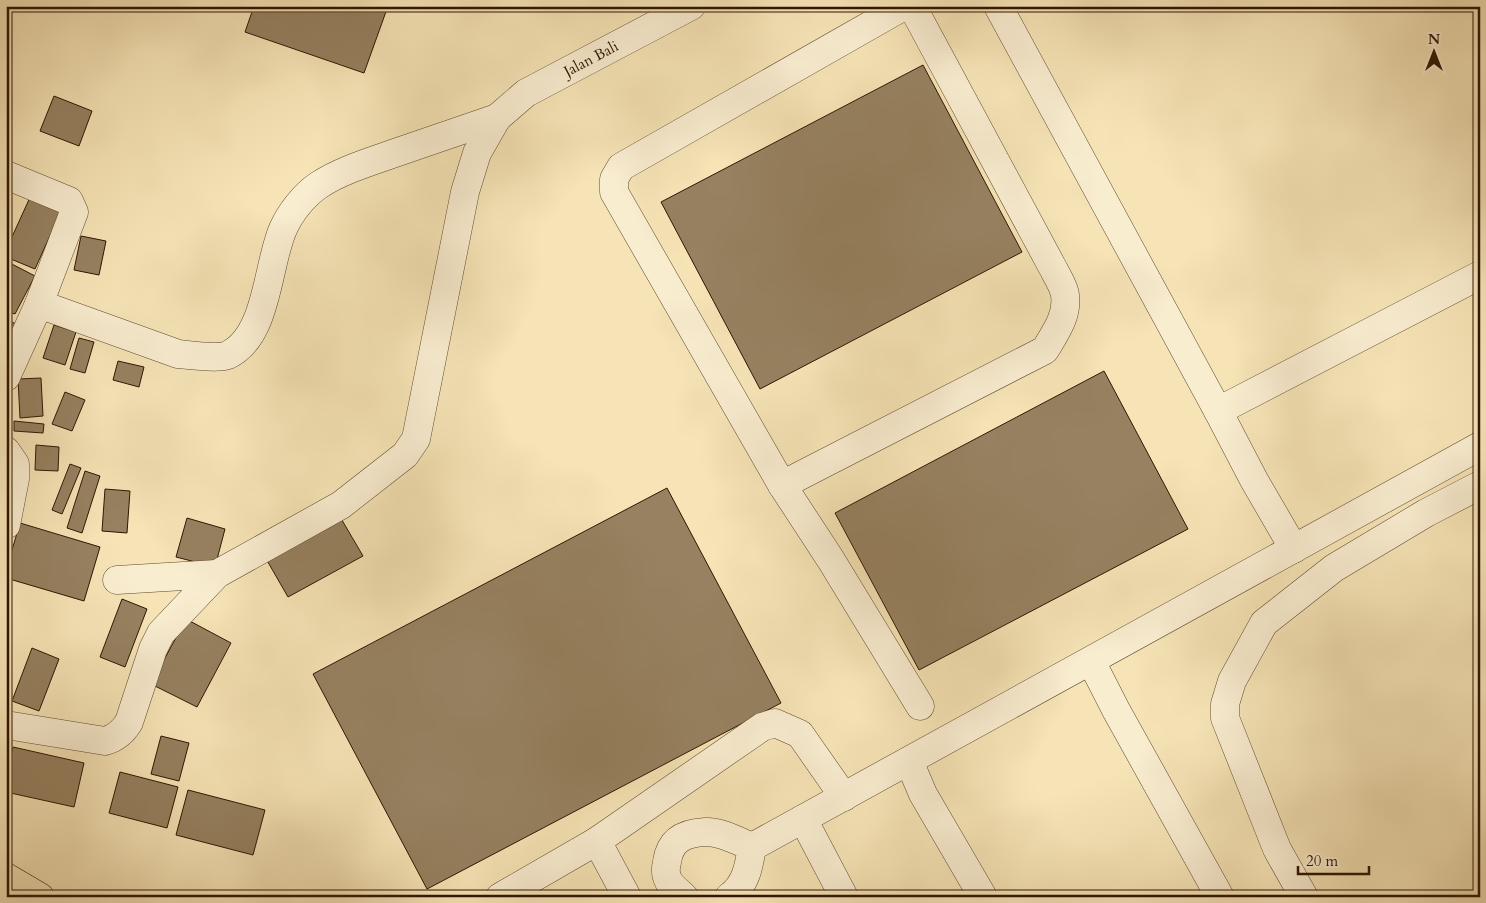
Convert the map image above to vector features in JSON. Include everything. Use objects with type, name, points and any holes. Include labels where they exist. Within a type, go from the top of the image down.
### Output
[{"type":"main road","points":[[6,877],[40,897]]},
{"type":"street","name":"Jalan Bali","points":[[497,118],[526,93],[691,6]]},
{"type":"street","points":[[904,6],[621,167],[614,180],[614,192],[782,485],[831,560],[920,706]]},
{"type":"street","points":[[782,485],[1045,350],[1060,325],[1066,309],[1065,294],[1054,270],[912,6]]},
{"type":"street","points":[[998,6],[1254,480],[1294,549]]},
{"type":"street","points":[[40,304],[178,354],[227,356],[242,344],[257,321],[282,230],[306,196],[319,185],[358,166],[497,118]]},
{"type":"street","points":[[6,725],[105,741],[113,739],[129,722],[153,649],[161,633],[216,574],[341,505],[405,455],[416,439],[465,192],[477,153],[497,118]]},
{"type":"street","points":[[6,175],[69,201],[74,212],[40,304],[6,377]]},
{"type":"street","points":[[1218,411],[1480,275]]},
{"type":"street","points":[[752,847],[1480,446]]},
{"type":"street","points":[[6,451],[16,464],[16,479],[6,525]]},
{"type":"street","points":[[1304,897],[1278,849],[1225,718],[1225,704],[1232,681],[1264,623],[1334,568],[1426,513],[1480,485]]},
{"type":"street","points":[[117,580],[216,574]]},
{"type":"street","points":[[1091,661],[1116,710],[1220,897]]},
{"type":"street","points":[[500,897],[597,841],[762,727],[775,723],[800,734],[844,797]]},
{"type":"street","points":[[909,761],[923,794],[983,897]]},
{"type":"street","points":[[803,819],[844,897]]},
{"type":"street","points":[[684,897],[673,887],[667,878],[668,850],[678,839],[691,834],[707,832],[728,837],[752,847]]},
{"type":"street","points":[[597,841],[627,897]]},
{"type":"street","points":[[728,897],[736,892],[744,880],[749,867],[752,847]]},
{"type":"building","points":[[254,6],[388,6],[364,73],[245,32]]},
{"type":"building","points":[[923,65],[1022,252],[760,389],[661,202]]},
{"type":"building","points":[[54,96],[92,111],[79,146],[40,131]]},
{"type":"building","points":[[32,193],[63,207],[35,269],[6,257],[6,250]]},
{"type":"building","points":[[81,236],[106,241],[99,275],[74,270]]},
{"type":"building","points":[[6,261],[35,276],[15,314],[6,311]]},
{"type":"building","points":[[6,319],[16,324],[6,344]]},
{"type":"building","points":[[54,325],[76,332],[65,365],[43,358]]},
{"type":"building","points":[[79,338],[94,342],[85,373],[70,369]]},
{"type":"building","points":[[118,361],[144,367],[139,387],[113,380]]},
{"type":"building","points":[[1104,371],[1188,529],[919,670],[835,513]]},
{"type":"building","points":[[41,378],[43,416],[20,418],[18,379]]},
{"type":"building","points":[[65,392],[85,400],[72,431],[52,424]]},
{"type":"building","points":[[14,421],[44,424],[43,433],[14,431]]},
{"type":"building","points":[[36,445],[59,447],[58,471],[35,470]]},
{"type":"building","points":[[70,464],[81,468],[62,514],[52,510]]},
{"type":"building","points":[[85,471],[100,476],[82,533],[67,528]]},
{"type":"building","points":[[667,488],[781,703],[427,889],[313,674]]},
{"type":"building","points":[[105,489],[130,491],[127,533],[102,531]]},
{"type":"building","points":[[339,515],[363,556],[288,597],[265,557]]},
{"type":"building","points":[[187,518],[225,529],[215,567],[176,557]]},
{"type":"building","points":[[20,523],[100,547],[84,601],[6,578],[6,570]]},
{"type":"building","points":[[122,599],[147,609],[125,667],[100,657]]},
{"type":"building","points":[[186,619],[231,643],[197,707],[151,684]]},
{"type":"building","points":[[32,648],[59,659],[39,711],[12,701]]},
{"type":"building","points":[[161,736],[189,743],[179,781],[151,774]]},
{"type":"building","points":[[13,747],[84,763],[74,807],[6,792],[6,776]]},
{"type":"building","points":[[120,772],[178,787],[167,828],[109,813]]},
{"type":"building","points":[[188,790],[265,810],[253,855],[176,835]]}]
